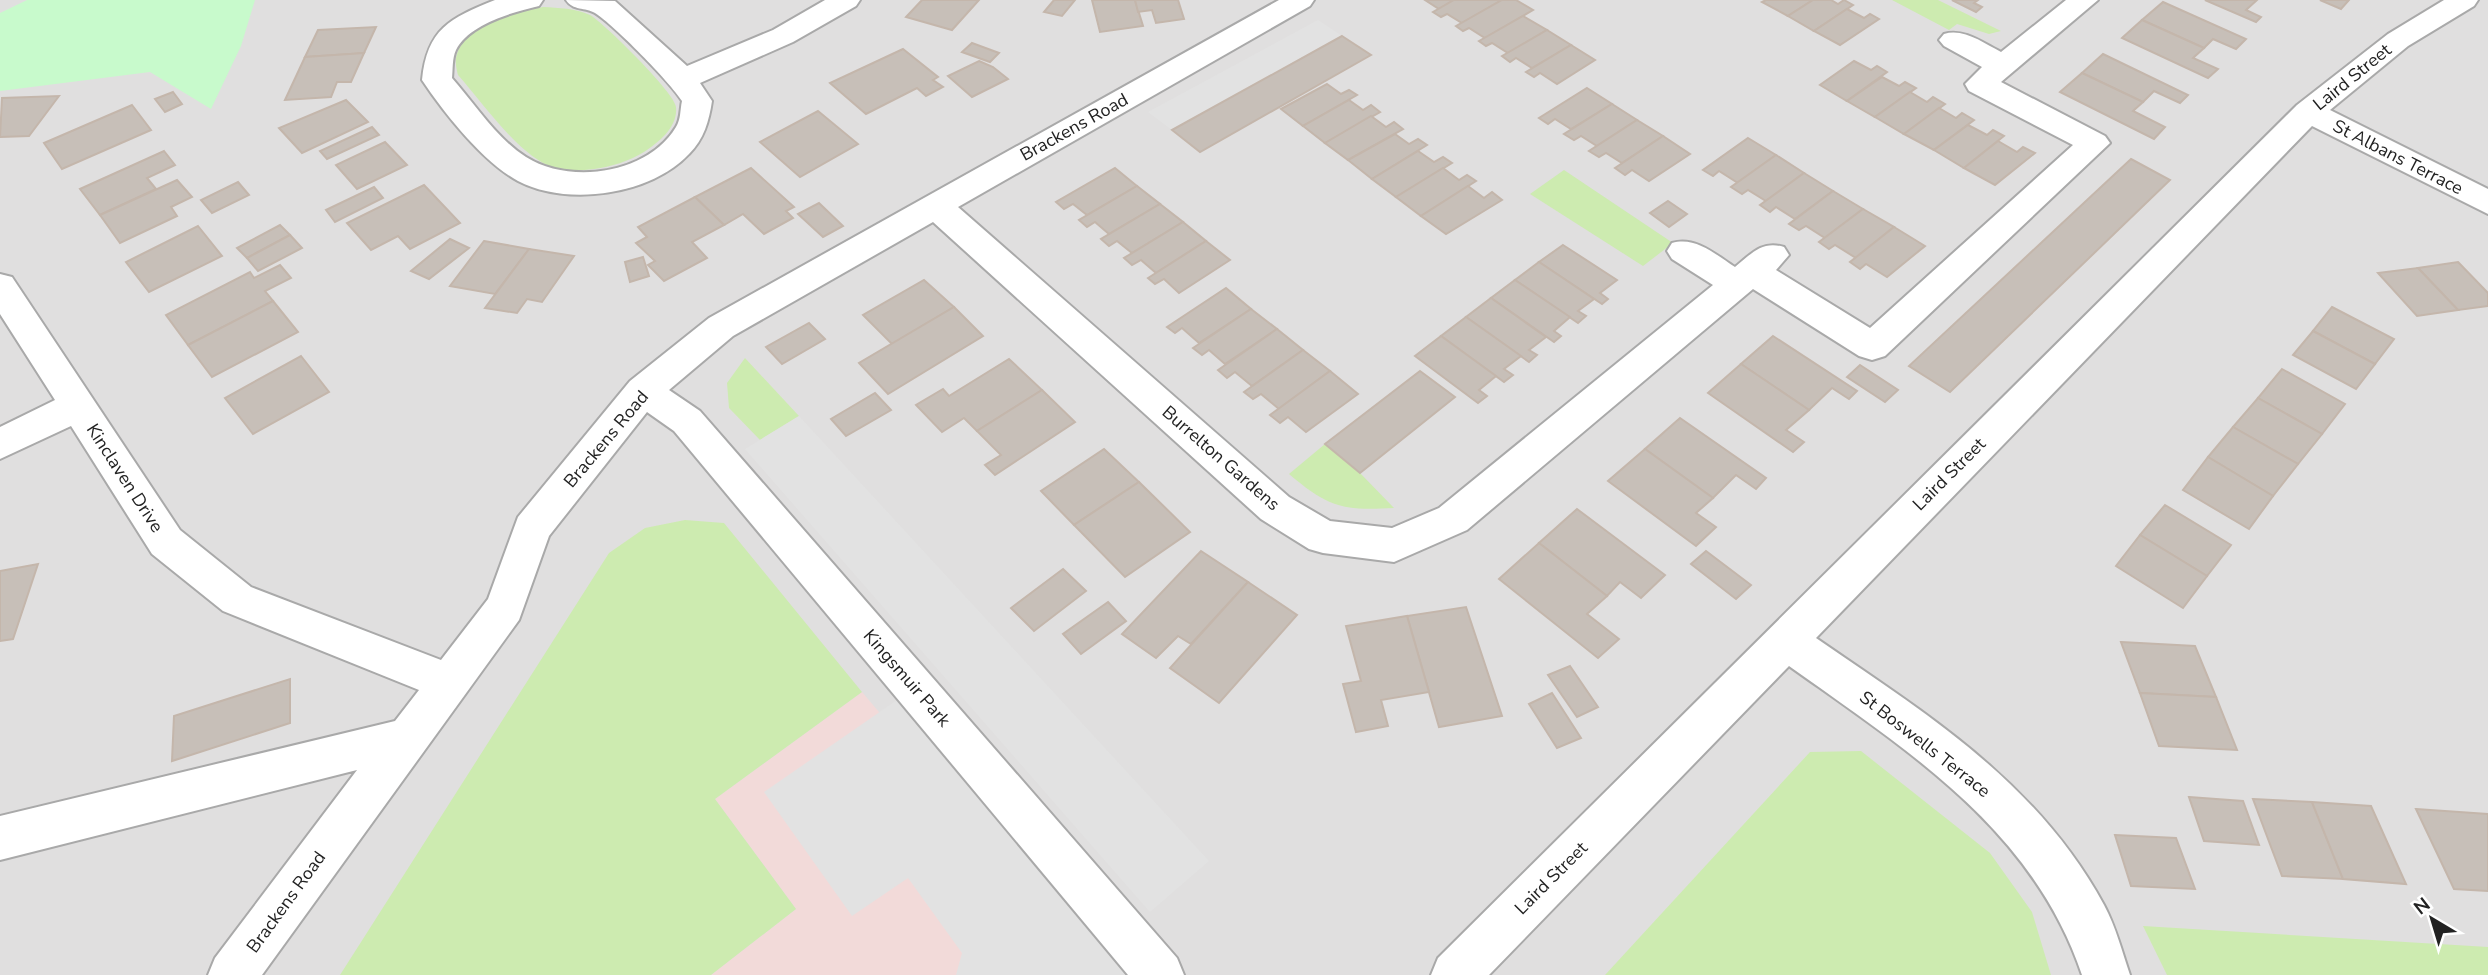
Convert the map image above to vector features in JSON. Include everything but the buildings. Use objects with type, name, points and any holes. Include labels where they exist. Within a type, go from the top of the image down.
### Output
[{"type":"street","points":[[529,0],[517,1],[470,21],[441,50],[438,80],[513,163],[543,181],[588,185],[633,174],[670,154],[692,127],[697,101],[683,79],[605,7],[580,0]]},
{"type":"street","points":[[683,79],[783,36],[846,0]]},
{"type":"street","name":"Brackens Road","points":[[232,975],[407,738],[452,683],[505,608],[532,529],[643,391],[721,327],[1300,0]]},
{"type":"street","points":[[1684,251],[1754,270],[1872,347],[2094,143],[1980,84],[2084,0]]},
{"type":"street","name":"Laird Street","points":[[1455,975],[2308,112],[2398,40],[2464,0]]},
{"type":"street","points":[[1954,40],[2004,65]]},
{"type":"street","name":"St Albans Terrace","points":[[2308,112],[2488,203]]},
{"type":"street","name":"Burrelton Gardens","points":[[935,205],[1275,508],[1323,537],[1394,545],[1453,519],[1754,270]]},
{"type":"street","name":"Kinclaven Drive","points":[[0,286],[166,542],[237,600],[452,683]]},
{"type":"street","name":"Kingsmuir Park","points":[[643,391],[687,421],[1160,975]]},
{"type":"street","points":[[0,444],[77,406]]},
{"type":"street","name":"St Boswells Terrace","points":[[1785,640],[1895,717],[1975,779],[2038,842],[2088,923],[2106,975]]},
{"type":"street","points":[[0,838],[407,738]]},
{"type":"shaded area","points":[[0,0],[2488,0],[2488,975],[0,975]]},
{"type":"shaded area","points":[[1318,20],[1342,36],[1172,130],[1148,112]]},
{"type":"shaded area","points":[[799,416],[1209,861],[1150,912],[745,449]]},
{"type":"shaded area","points":[[862,692],[1102,975],[711,975],[796,909],[715,799]]},
{"type":"shaded area","points":[[897,700],[1128,975],[956,975],[962,953],[908,878],[852,916],[764,792]]},
{"type":"green space","points":[[27,0],[255,0],[241,46],[211,109],[150,72],[0,91],[0,13]]},
{"type":"green space","points":[[1892,0],[1938,0],[2001,31],[1989,34],[1957,24],[1949,30]]},
{"type":"green space","points":[[543,7],[590,15],[623,44],[664,88],[673,100],[676,114],[671,127],[656,144],[632,158],[607,167],[564,170],[552,167],[535,158],[511,137],[458,75],[456,58],[468,37],[492,22]]},
{"type":"green space","points":[[1564,170],[1673,243],[1643,266],[1530,194]]},
{"type":"green space","points":[[745,358],[799,416],[760,440],[729,408],[727,383]]},
{"type":"green space","points":[[1325,444],[1360,473],[1394,508],[1361,509],[1337,504],[1315,494],[1289,474]]},
{"type":"green space","points":[[685,520],[724,523],[862,692],[715,799],[796,909],[711,975],[340,975],[609,553],[645,528]]},
{"type":"green space","points":[[1861,751],[1990,853],[2032,912],[2051,975],[1605,975],[1810,752]]},
{"type":"green space","points":[[2143,926],[2488,947],[2488,975],[2167,975]]}]
